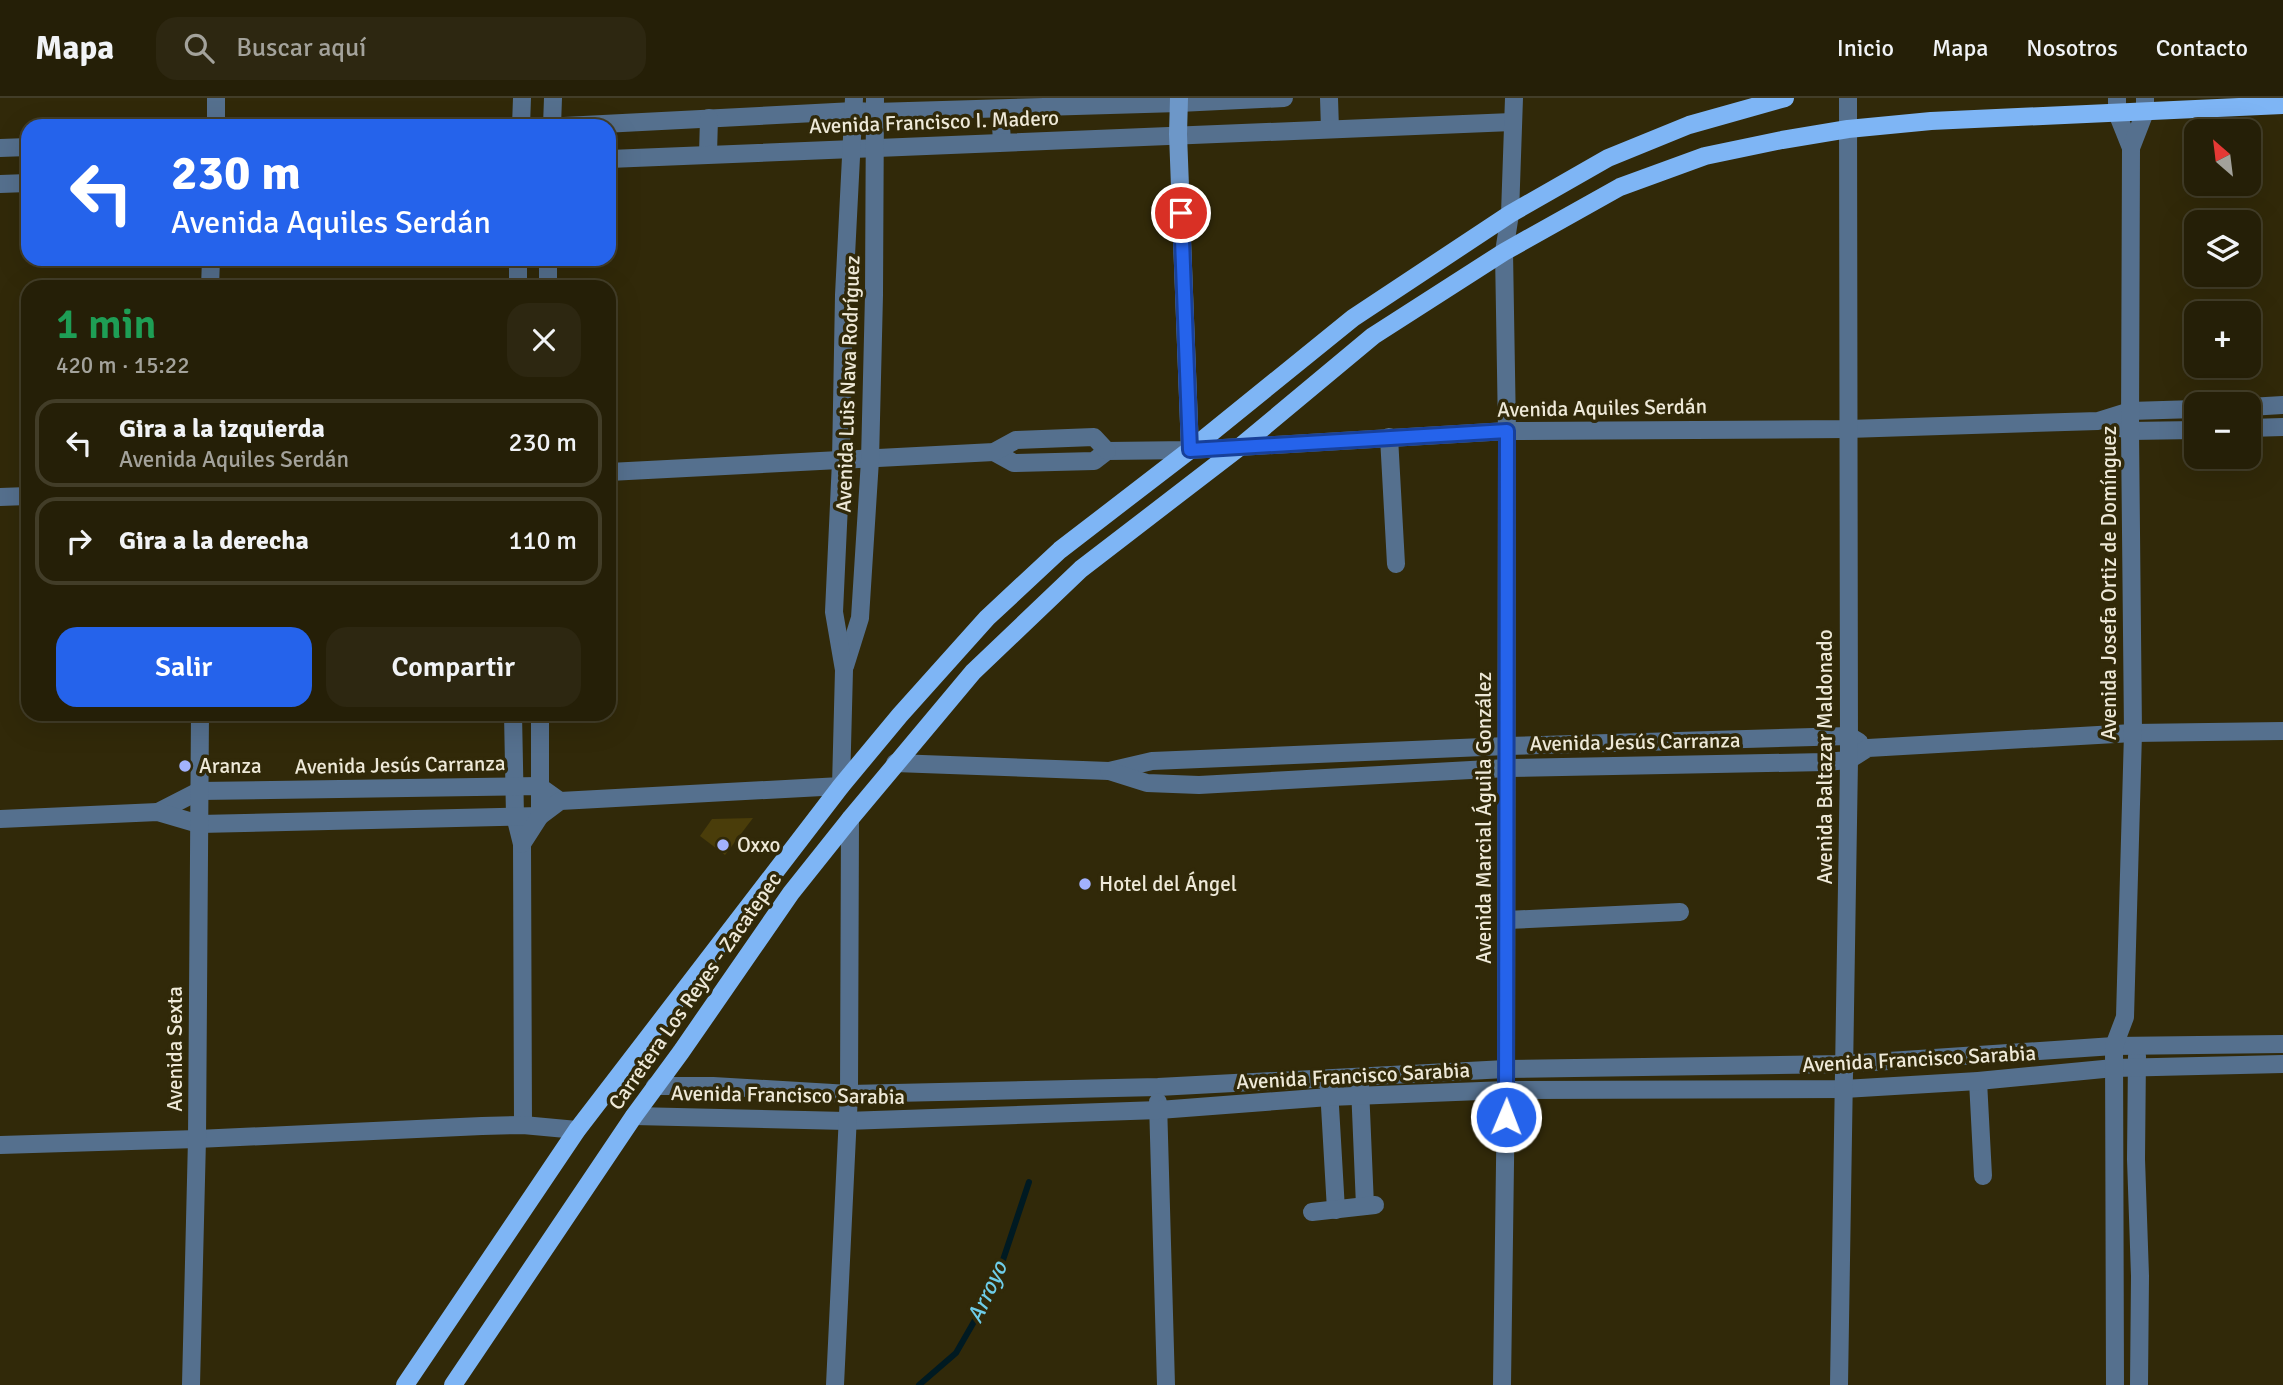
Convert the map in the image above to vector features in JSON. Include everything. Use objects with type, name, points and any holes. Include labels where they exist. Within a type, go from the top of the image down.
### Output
[{"type":"main road","name":"Carretera Los Reyes - Zacatepec","points":[[405,1385],[578,1130],[841,786],[987,618],[1060,550],[1190,450],[1353,318],[1510,214],[1608,158],[1689,125],[1785,98]]},
{"type":"main road","points":[[1179,101],[1190,450]]},
{"type":"main road","name":"Carretera Los Reyes - Zacatepec","points":[[453,1385],[634,1116],[791,893],[895,763],[973,672],[1081,569],[1241,446],[1373,336],[1504,252],[1620,187],[1693,160],[1782,140],[1931,121],[2117,105],[2283,105]]},
{"type":"street","points":[[216,98],[216,119]]},
{"type":"street","points":[[521,119],[522,98]]},
{"type":"street","points":[[552,119],[553,98]]},
{"type":"street","name":"Avenida Francisco I. Madero","points":[[616,123],[709,118],[854,104],[1000,108],[1284,98]]},
{"type":"street","points":[[1329,98],[1330,129]]},
{"type":"street","points":[[1510,214],[1514,98]]},
{"type":"street","name":"Avenida Baltazar Maldonado","points":[[1839,1385],[1849,760],[1848,98]]},
{"type":"street","name":"Avenida Luis Nava Rodríguez","points":[[841,786],[844,670],[834,612],[841,461],[844,295],[854,104]]},
{"type":"street","name":"Avenida Luis Nava Rodríguez","points":[[844,670],[860,618],[870,460],[875,105]]},
{"type":"street","name":"Avenida Josefa Ortiz de Domínguez","points":[[2117,105],[2131,148]]},
{"type":"street","name":"Avenida Josefa Ortiz de Domínguez","points":[[2115,1385],[2114,1046],[2125,1017],[2133,733],[2131,148],[2145,105]]},
{"type":"street","points":[[1000,108],[1002,142]]},
{"type":"street","points":[[708,154],[709,118]]},
{"type":"street","name":"Avenida Francisco I. Madero","points":[[616,159],[1512,122]]},
{"type":"street","points":[[0,148],[21,146]]},
{"type":"street","points":[[0,184],[21,183]]},
{"type":"street","name":"Avenida Marcial Águila González","points":[[1502,1385],[1507,920],[1507,431],[1504,252],[1510,214]]},
{"type":"street","points":[[844,295],[874,295]]},
{"type":"street","points":[[2261,406],[2283,405]]},
{"type":"street","name":"Avenida Aquiles Serdán","points":[[616,472],[994,452],[1014,463],[1094,461],[1107,451],[1190,450],[1507,431],[1848,429],[2098,421],[2130,411],[2184,409]]},
{"type":"street","name":"Avenida Aquiles Serdán","points":[[2098,421],[2130,431],[2184,430]]},
{"type":"street","points":[[2261,427],[2283,426]]},
{"type":"street","points":[[1389,438],[1396,564]]},
{"type":"street","points":[[0,497],[21,496]]},
{"type":"street","name":"Avenida Sexta","points":[[191,1385],[197,1139],[200,721]]},
{"type":"street","points":[[513,721],[514,816],[523,844],[523,1125]]},
{"type":"street","points":[[540,721],[540,816]]},
{"type":"street","points":[[1849,760],[1868,748],[2133,733],[2283,731]]},
{"type":"street","points":[[1849,736],[1868,748]]},
{"type":"street","name":"Avenida Jesús Carranza","points":[[895,763],[1109,771],[1152,761],[1507,746],[1849,736]]},
{"type":"street","name":"Avenida Jesús Carranza","points":[[1109,771],[1147,783],[1199,785],[1507,768],[1849,760]]},
{"type":"street","points":[[539,786],[560,801]]},
{"type":"street","name":"Avenida Jesús Carranza","points":[[158,812],[199,791],[539,786]]},
{"type":"street","points":[[523,844],[540,816],[560,801],[841,786]]},
{"type":"street","name":"Avenida Jesús Carranza","points":[[0,819],[158,812],[199,824],[540,816]]},
{"type":"street","points":[[835,1385],[849,1094],[850,818]]},
{"type":"street","points":[[1507,920],[1680,912]]},
{"type":"street","name":"Avenida Josefa Ortiz de Domínguez","points":[[2125,1017],[2138,1045],[2136,1159],[2140,1276],[2139,1385]]},
{"type":"street","name":"Avenida Francisco Sarabia","points":[[655,1086],[713,1086],[849,1094],[1158,1087],[1506,1069],[1844,1064],[2114,1046],[2283,1044]]},
{"type":"street","name":"Avenida Francisco Sarabia","points":[[634,1116],[846,1121],[1159,1110],[1329,1097],[1506,1090],[1844,1089],[2114,1069],[2283,1065]]},
{"type":"street","points":[[1312,1212],[1371,1205],[1360,1096],[1361,1076]]},
{"type":"street","points":[[1329,1078],[1336,1210]]},
{"type":"street","points":[[1978,1081],[1983,1176]]},
{"type":"street","points":[[1158,1087],[1166,1385]]},
{"type":"street","points":[[0,1145],[523,1125],[578,1130]]},
{"type":"street","points":[[2115,1159],[2136,1159]]},
{"type":"street","points":[[2114,1277],[2140,1276]]},
{"type":"building","name":"Oxxo","points":[[753,818],[725,855],[700,836],[712,819]]},
{"type":"waterway","name":"Arroyo","points":[[919,1385],[956,1353],[994,1287],[1029,1182]]},
{"type":"place","name":"Aranza","points":[[185,766]]},
{"type":"place","name":"Oxxo","points":[[723,845]]},
{"type":"place","name":"Hotel del Ángel","points":[[1085,884]]},
{"type":"route","points":[[1181,213],[1190,450],[1507,431],[1506,1117]]}]
